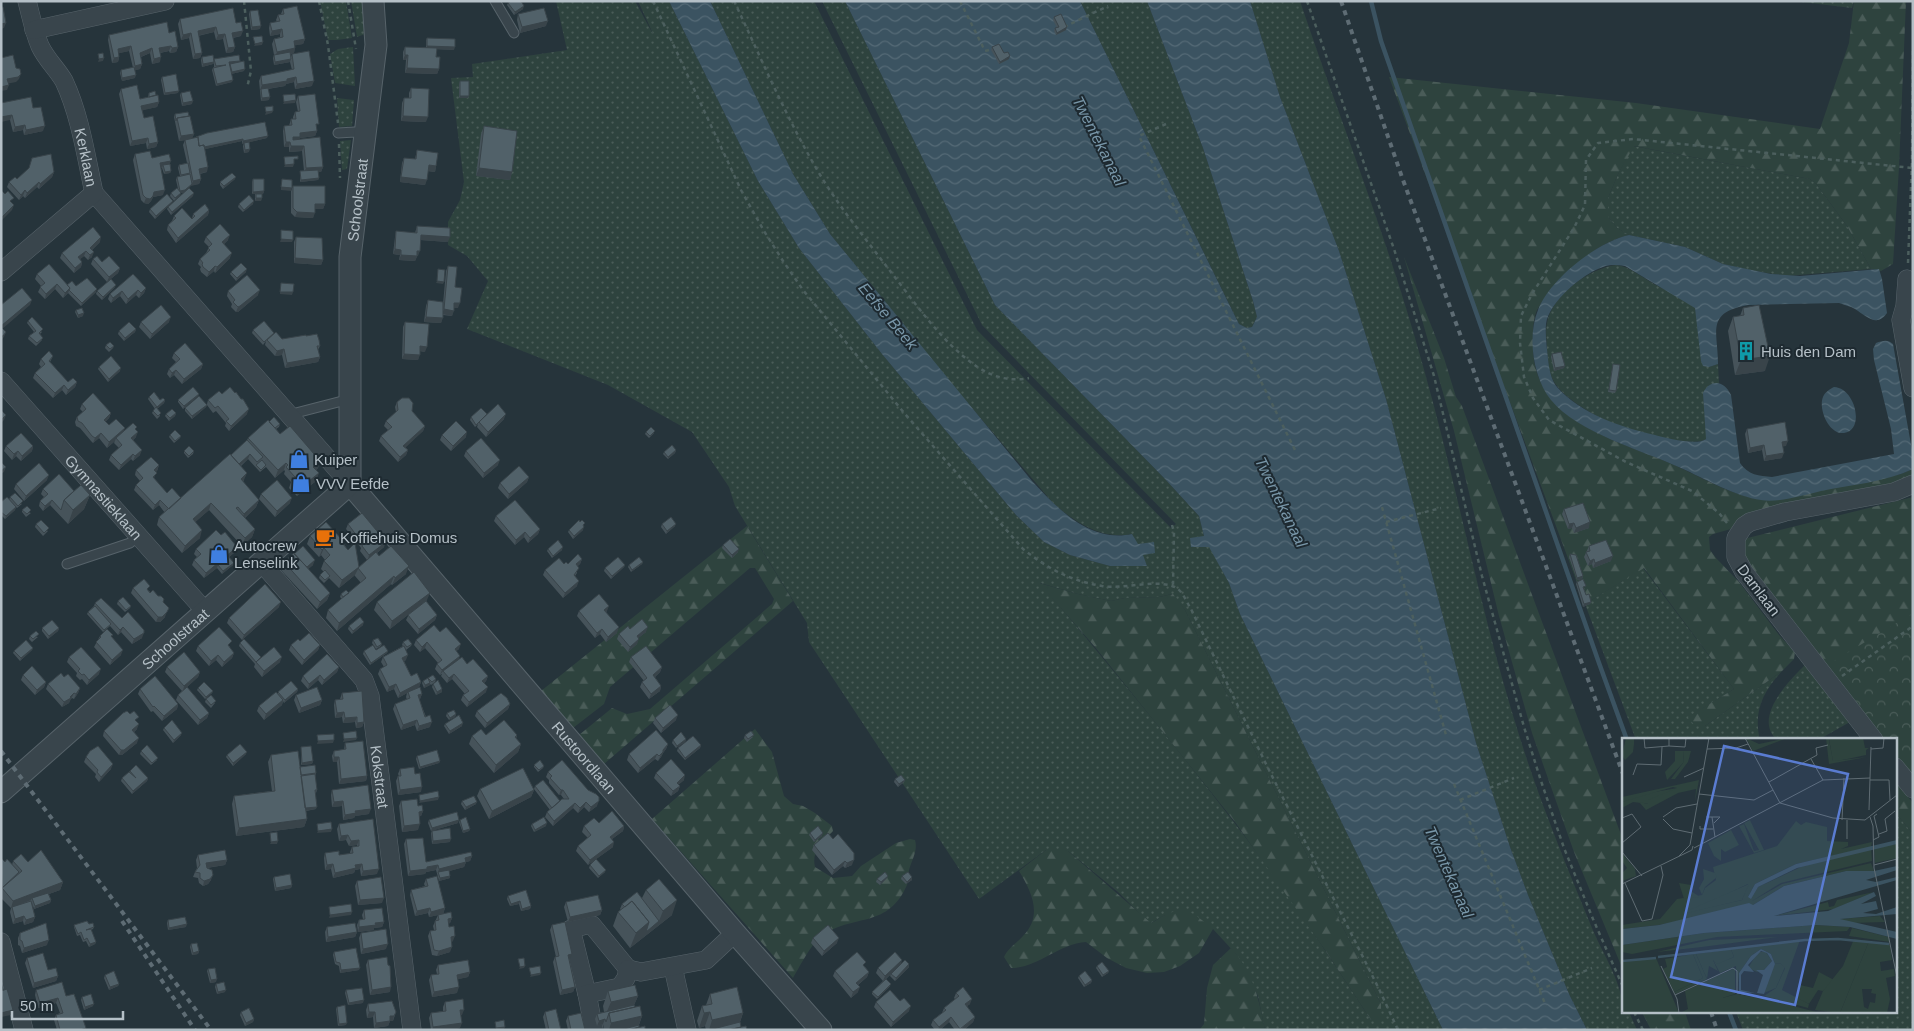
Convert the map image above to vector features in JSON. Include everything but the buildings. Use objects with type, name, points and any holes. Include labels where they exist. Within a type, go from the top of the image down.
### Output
[{"type":"street","name":"Kerklaan","points":[[27,1],[34,30],[43,51],[63,80],[72,104],[85,147],[94,193],[288,415]]},
{"type":"street","points":[[34,30],[165,1]]},
{"type":"street","name":"Schoolstraat","points":[[1,792],[350,484],[350,257],[376,45],[373,1]]},
{"type":"street","points":[[1,272],[94,193]]},
{"type":"street","points":[[1908,273],[1905,306],[1901,320],[1913,388]]},
{"type":"street","name":"Gymnastieklaan","points":[[1,381],[206,612]]},
{"type":"street","points":[[288,415],[350,484]]},
{"type":"street","name":"Rustoordlaan","points":[[350,484],[735,933],[821,1030]]},
{"type":"street","points":[[1736,538],[1744,526],[1761,519],[1829,503],[1894,492],[1913,484]]},
{"type":"street","name":"Damlaan","points":[[1736,538],[1735,550],[1739,565],[1872,738]]},
{"type":"street","name":"Kokstraat","points":[[262,562],[364,680],[370,696],[412,1030]]},
{"type":"street","points":[[1896,768],[1913,789]]},
{"type":"street","points":[[594,1030],[571,928],[592,925],[628,969],[641,972],[706,960],[735,933]]},
{"type":"street","points":[[1,942],[24,1030]]},
{"type":"street","points":[[673,967],[687,1030]]},
{"type":"street","points":[[587,994],[620,986],[626,978],[628,969]]},
{"type":"lane","points":[[495,1],[514,33]]},
{"type":"lane","points":[[338,133],[364,133]]},
{"type":"lane","points":[[288,415],[350,399]]},
{"type":"lane","points":[[67,564],[130,543],[139,536]]},
{"type":"path","points":[[244,1],[251,71],[247,88]]},
{"type":"path","points":[[319,1],[335,96],[341,185],[346,197],[356,201]]},
{"type":"path","points":[[653,1],[740,190],[783,261],[803,290],[893,399],[1023,549],[1058,574],[1083,582],[1105,587],[1165,584],[1179,590],[1191,609],[1398,1030]]},
{"type":"path","points":[[734,1],[822,180],[913,300],[952,346],[976,366],[995,376],[1016,381],[1029,378]]},
{"type":"path","points":[[960,1],[985,51],[993,48],[994,50]]},
{"type":"path","points":[[1307,1],[1391,240],[1434,376],[1482,576],[1524,727],[1564,848],[1622,985]]},
{"type":"path","points":[[1063,28],[1108,6]]},
{"type":"path","points":[[1908,273],[1912,168],[1913,47]]},
{"type":"path","points":[[1166,124],[1139,136],[1296,452]]},
{"type":"path","points":[[1736,538],[1719,513],[1692,491],[1626,462],[1549,420],[1533,398],[1524,377],[1520,343],[1521,316],[1536,287],[1574,228],[1585,205],[1586,160],[1598,143],[1633,139],[1912,168]]},
{"type":"path","points":[[1382,508],[1446,735]]},
{"type":"path","points":[[1386,522],[1441,508]]},
{"type":"path","points":[[1172,525],[1174,532],[1172,586]]},
{"type":"path","points":[[1831,684],[1913,626]]},
{"type":"path","points":[[1460,800],[1514,778]]},
{"type":"path","points":[[1454,784],[1546,1006]]},
{"type":"path","points":[[1539,990],[1592,968]]},
{"type":"path","points":[[1635,1014],[1643,1030]]},
{"type":"green space","points":[[320,1],[346,1],[352,38],[328,40]]},
{"type":"green space","points":[[351,1],[365,1],[368,33],[357,37]]},
{"type":"green space","points":[[556,1],[635,1],[654,36],[638,1],[669,1],[758,181],[799,248],[882,354],[1016,515],[1044,542],[1070,555],[1110,566],[1147,566],[1132,534],[1121,535],[1099,532],[1079,523],[1053,503],[955,388],[830,234],[793,174],[710,1],[814,1],[977,330],[1171,528],[1176,524],[982,325],[822,1],[845,1],[995,305],[1199,516],[1204,536],[1229,583],[1240,614],[1443,1030],[1265,1030],[1258,996],[1236,954],[1213,929],[1165,915],[1151,923],[1147,921],[1118,892],[1068,851],[1046,850],[979,899],[809,642],[807,623],[735,506],[729,487],[692,432],[608,385],[467,329],[488,281],[467,256],[448,245],[448,222],[460,200],[464,182],[451,78],[473,77],[472,64],[567,50]],"holes":[[[1040,583],[1111,601],[1172,594],[1185,610],[1381,1004],[1371,1020],[1304,919],[1251,845],[1114,671]]]},
{"type":"green space","points":[[1080,1],[1147,1],[1203,148],[1253,301],[1257,317],[1252,327],[1247,328],[1239,324]]},
{"type":"green space","points":[[1250,1],[1300,1],[1380,228],[1410,320],[1436,412],[1493,646],[1528,762],[1573,881],[1620,990],[1622,1014],[1630,1014],[1637,1030],[1587,1030],[1569,994],[1528,895],[1476,743],[1386,399],[1339,251],[1280,97]]},
{"type":"green space","points":[[1793,1],[1854,1],[1852,8]]},
{"type":"green space","points":[[1854,1],[1906,1],[1893,264],[1881,271],[1871,269],[1847,226],[1817,185],[1810,179],[1634,146],[1618,174],[1608,198],[1608,217],[1617,228],[1629,235],[1598,248],[1580,262],[1563,278],[1541,304],[1534,319],[1533,348],[1537,373],[1547,394],[1563,410],[1582,424],[1604,436],[1733,492],[1770,500],[1870,481],[1901,474],[1913,469],[1912,478],[1713,534],[1709,537],[1710,550],[1739,582],[1779,635],[1795,652],[1794,659],[1782,671],[1705,726],[1699,726],[1688,717],[1734,689],[1644,568],[1585,604],[1389,77],[1636,103],[1820,129],[1849,43]]},
{"type":"green space","points":[[353,47],[355,86],[335,83],[330,54],[338,49]]},
{"type":"green space","points":[[337,98],[354,100],[352,126],[339,127]]},
{"type":"green space","points":[[351,140],[347,169],[342,170],[340,141]]},
{"type":"green space","points":[[1633,146],[1810,179],[1817,185],[1847,226],[1871,269],[1787,276],[1723,264],[1685,247],[1629,235],[1617,228],[1608,217],[1608,198]]},
{"type":"green space","points":[[1404,257],[1444,358],[1456,397],[1462,406],[1622,837],[1622,968],[1574,852],[1532,733],[1499,616],[1454,431]]},
{"type":"green space","points":[[1616,265],[1631,270],[1695,308],[1709,367],[1718,364],[1719,383],[1708,386],[1706,439],[1690,442],[1649,435],[1618,426],[1602,419],[1576,403],[1562,392],[1554,382],[1549,369],[1547,350],[1546,329],[1550,313],[1556,303],[1573,285],[1595,272]]},
{"type":"green space","points":[[1913,497],[1913,620],[1831,679],[1727,543]]},
{"type":"green space","points":[[747,526],[793,601],[604,764],[579,735],[612,708],[627,714],[650,709],[772,604],[774,599],[755,568],[750,568],[610,687],[604,704],[573,728],[541,691]]},
{"type":"green space","points":[[1643,568],[1734,689],[1689,717],[1693,723],[1705,726],[1782,671],[1761,702],[1758,720],[1760,738],[1635,738],[1585,604]]},
{"type":"green space","points":[[1039,583],[1111,601],[1173,594],[1185,610],[1381,1004],[1381,1018],[1371,1020],[1325,950],[1235,822],[1095,647]]},
{"type":"green space","points":[[1913,613],[1913,778],[1896,757],[1896,738],[1880,738],[1824,667]]},
{"type":"green space","points":[[1806,664],[1850,722],[1822,738],[1775,738],[1770,731],[1771,710],[1776,699],[1791,679]]},
{"type":"green space","points":[[755,729],[772,752],[784,796],[793,804],[803,806],[815,813],[832,826],[833,831],[816,851],[815,867],[833,878],[852,876],[861,866],[896,843],[910,839],[915,840],[916,844],[909,870],[908,883],[899,899],[891,908],[881,914],[836,928],[824,934],[811,948],[793,978],[652,819]]},
{"type":"green space","points":[[1896,782],[1913,803],[1913,834],[1896,813]]},
{"type":"green space","points":[[1896,813],[1913,834],[1913,1030],[1743,1030],[1737,1014],[1896,1014]]},
{"type":"green space","points":[[1060,849],[1068,851],[1151,923],[1173,912],[1186,911],[1197,916],[1213,929],[1199,953],[1180,966],[1164,972],[1147,973],[1126,968],[1107,958],[1086,942],[1066,947],[1030,964],[1011,968],[1004,957],[1029,928],[1034,912],[1028,887],[1019,871],[1046,850]]},
{"type":"green space","points":[[1231,948],[1239,957],[1250,976],[1265,1030],[1195,1030],[1200,1029],[1204,1024],[1207,988],[1213,965]]},
{"type":"green space","points":[[1643,1014],[1686,1014],[1691,1030],[1651,1030]]},
{"type":"water","name":"Eefse Beek","points":[[669,1],[710,1],[793,174],[830,234],[1032,481],[1064,512],[1089,529],[1117,535],[1132,534],[1138,544],[1154,542],[1155,553],[1143,555],[1147,566],[1110,566],[1070,555],[1044,542],[1016,515],[882,354],[799,248],[758,181]]},
{"type":"water","name":"Twentekanaal","points":[[845,1],[1080,1],[1239,324],[1247,328],[1252,327],[1257,317],[1253,301],[1203,148],[1147,1],[1250,1],[1280,97],[1339,251],[1386,399],[1476,743],[1510,847],[1569,994],[1587,1030],[1443,1030],[1240,614],[1229,583],[1209,547],[1191,547],[1190,538],[1204,536],[1199,516],[995,305]]},
{"type":"water","points":[[1629,235],[1685,247],[1723,264],[1771,274],[1800,276],[1879,269],[1887,313],[1879,320],[1875,320],[1839,303],[1748,305],[1734,308],[1720,318],[1717,325],[1718,364],[1709,367],[1703,366],[1695,308],[1625,266],[1606,266],[1577,282],[1560,298],[1548,316],[1546,333],[1550,370],[1555,384],[1567,396],[1590,412],[1615,423],[1666,438],[1696,442],[1706,439],[1703,393],[1709,385],[1721,384],[1725,386],[1731,395],[1740,463],[1750,472],[1772,477],[1894,454],[1891,429],[1873,349],[1876,343],[1887,341],[1893,344],[1912,450],[1913,469],[1868,483],[1783,500],[1761,500],[1731,491],[1681,468],[1611,440],[1577,422],[1563,412],[1545,391],[1536,369],[1533,332],[1538,310],[1553,286],[1576,264],[1603,245]]},
{"type":"water","points":[[1834,387],[1842,389],[1848,394],[1855,410],[1856,418],[1854,425],[1851,430],[1844,433],[1839,433],[1829,426],[1823,414],[1822,402],[1824,395]]},
{"type":"waterway","points":[[1371,1],[1381,41],[1626,738]]},
{"type":"waterway","points":[[1730,1014],[1736,1030]]},
{"type":"railway","points":[[1341,1],[1403,180],[1622,771]]},
{"type":"railway","points":[[1,751],[211,1030]]},
{"type":"railway","points":[[122,921],[195,1030]]},
{"type":"railway","points":[[1712,1014],[1717,1030]]},
{"type":"place","name":"Huis den Dam","points":[[1746,351]]},
{"type":"place","name":"Kuiper","points":[[299,459]]},
{"type":"place","name":"VVV Eefde","points":[[301,483]]},
{"type":"place","name":"Koffiehuis Domus","points":[[325,537]]},
{"type":"place","name":"Autocrew Lenselink","points":[[219,554]]}]
